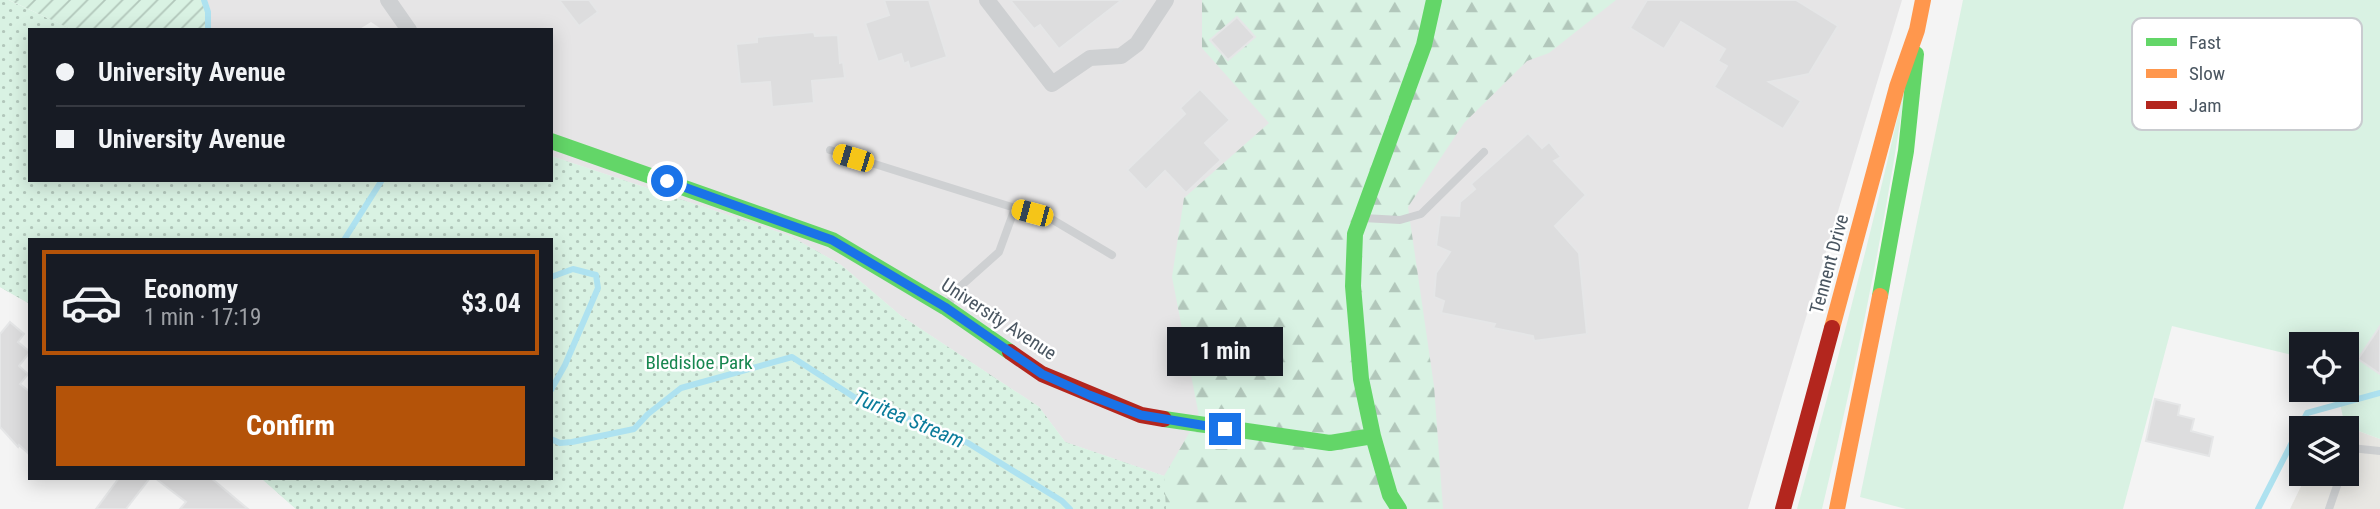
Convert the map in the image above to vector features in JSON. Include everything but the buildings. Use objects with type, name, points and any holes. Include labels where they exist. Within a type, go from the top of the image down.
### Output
[{"type":"street","points":[[388,0],[408,28]]},
{"type":"street","points":[[987,0],[1052,84],[1090,58],[1121,56],[1137,44],[1166,0]]},
{"type":"street","points":[[1399,509],[1390,495],[1373,436],[1360,368],[1354,308],[1355,234],[1421,55],[1434,0]]},
{"type":"street","name":"Tennent Drive","points":[[1783,509],[1897,87],[1917,30],[1923,0]]},
{"type":"street","name":"Tennent Drive","points":[[1836,509],[1882,287],[1907,149],[1914,100],[1917,30]]},
{"type":"street","name":"University Avenue","points":[[553,142],[832,240],[945,307],[1042,374],[1141,415],[1330,443],[1373,436]]},
{"type":"lane","points":[[830,150],[1048,217],[1112,255]]},
{"type":"lane","points":[[1360,217],[1400,220],[1421,214],[1484,152]]},
{"type":"lane","points":[[945,307],[962,285],[999,252],[1015,208]]},
{"type":"lane","points":[[2359,446],[2380,451]]},
{"type":"lane","points":[[2329,509],[2338,486]]},
{"type":"shaded area","points":[[204,0],[1902,0],[1748,509],[1166,509],[1164,476],[1065,442],[1039,407],[901,316],[841,265],[790,236],[553,157],[553,28],[380,28],[371,22],[361,28],[208,28],[208,12]]},
{"type":"shaded area","points":[[2359,431],[2380,439],[2380,509],[2290,509],[2301,486],[2359,486]]},
{"type":"green space","points":[[0,0],[8,0],[69,28],[28,28],[28,182],[553,182],[553,157],[790,236],[841,265],[901,316],[1039,407],[1065,442],[1164,476],[1199,416],[1172,277],[1184,198],[1269,123],[1202,48],[1202,0],[1616,0],[1549,53],[1527,61],[1464,123],[1408,207],[1434,386],[1443,509],[296,509],[263,480],[553,480],[553,238],[28,238],[28,303],[0,287]]},
{"type":"green space","name":"Bledisloe Park","points":[[0,0],[8,0],[69,28],[28,28],[28,182],[553,182],[553,157],[790,236],[841,265],[901,316],[1039,407],[1065,442],[1164,476],[1166,509],[296,509],[263,480],[553,480],[553,238],[28,238],[28,303],[0,287]]},
{"type":"green space","points":[[9,0],[204,0],[208,12],[208,28],[69,28]]},
{"type":"green space","points":[[1963,0],[2380,0],[2380,439],[2359,431],[2359,416],[2343,416],[2340,402],[2359,402],[2359,332],[2289,332],[2289,354],[2172,326],[2123,509],[1906,509],[1860,497]]},
{"type":"green space","points":[[1908,70],[1870,290],[1822,509],[1797,509],[1869,235]]},
{"type":"waterway","name":"Turitea Stream","points":[[204,0],[208,12],[208,28]]},
{"type":"waterway","name":"Turitea Stream","points":[[345,238],[381,182]]},
{"type":"waterway","name":"Turitea Stream","points":[[553,276],[573,269],[596,275],[598,288],[553,386]]},
{"type":"waterway","name":"Turitea Stream","points":[[553,440],[560,443],[572,442],[634,429],[648,414],[681,388],[792,357],[854,397],[968,443],[1062,501],[1070,509]]},
{"type":"waterway","name":"Turitea Stream","points":[[2258,509],[2307,413],[2380,393]]},
{"type":"traffic: fast","points":[[1399,509],[1390,495],[1385,478],[1361,379],[1353,286],[1355,234],[1424,45],[1434,0]]},
{"type":"traffic: fast","points":[[1880,296],[1906,151],[1916,54]]},
{"type":"traffic: fast","points":[[553,142],[832,240],[945,307],[1010,352]]},
{"type":"traffic: fast","points":[[1164,419],[1330,443],[1373,436]]},
{"type":"traffic: slow","points":[[1832,328],[1897,87],[1917,30],[1923,0]]},
{"type":"traffic: slow","points":[[1837,509],[1880,296]]},
{"type":"traffic: jam","points":[[1783,509],[1832,328]]},
{"type":"traffic: jam","points":[[1010,352],[1042,374],[1141,415],[1164,419]]},
{"type":"route","points":[[667,181],[832,240],[945,307],[1042,374],[1089,395],[1141,415],[1225,429]]}]
